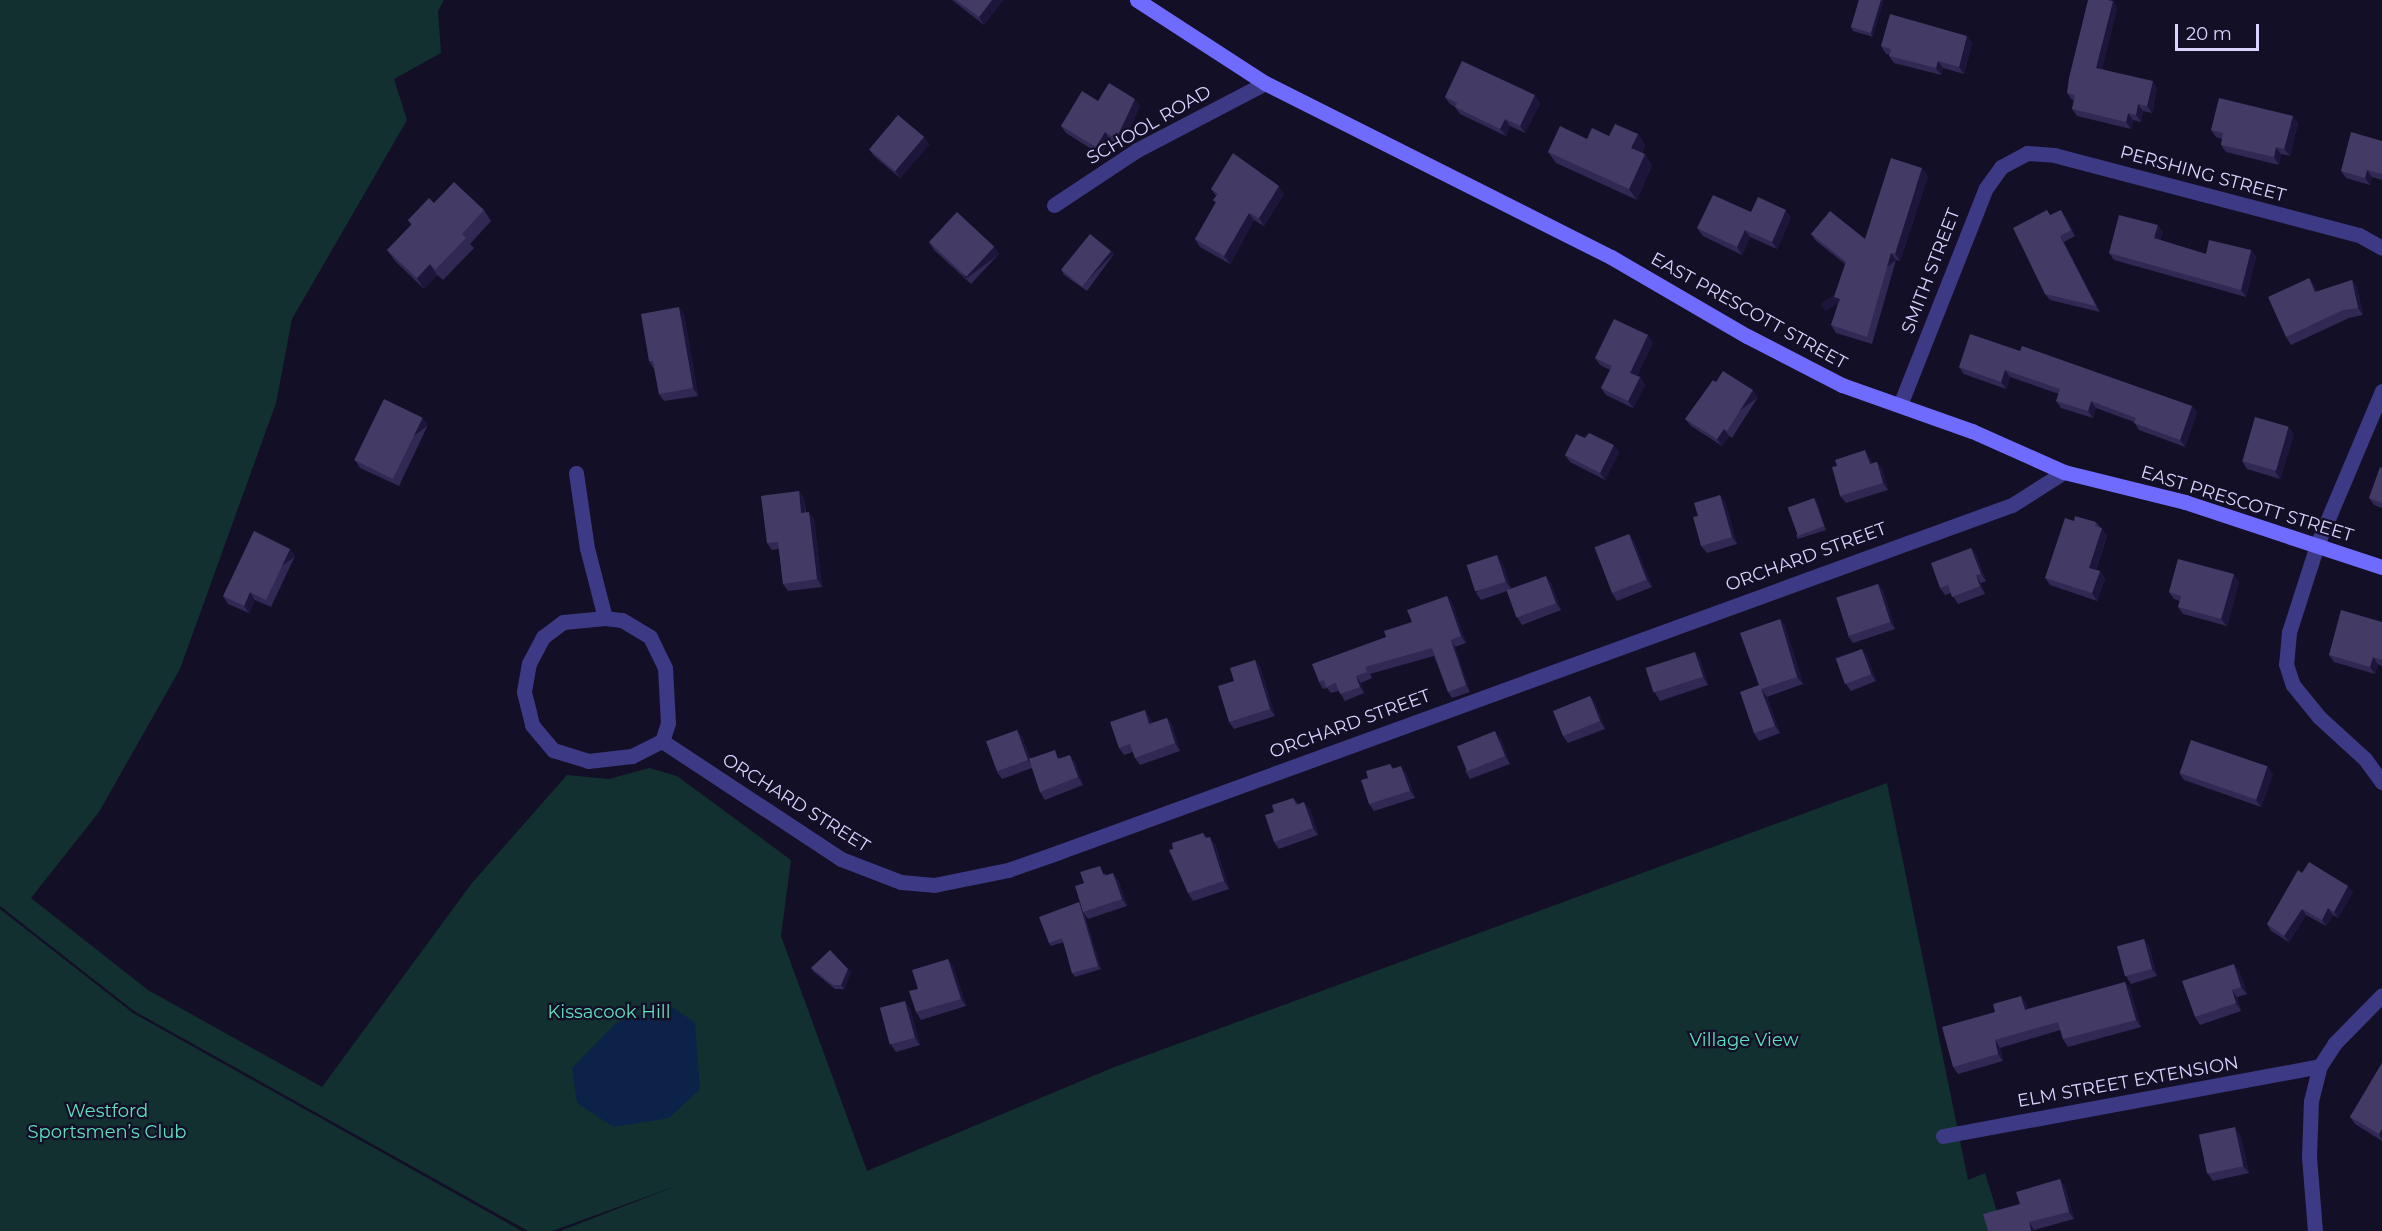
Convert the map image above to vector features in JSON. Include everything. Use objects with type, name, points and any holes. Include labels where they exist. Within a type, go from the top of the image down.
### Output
[{"type":"main road","name":"EAST PRESCOTT STREET","points":[[1137,0],[1265,83],[1611,257],[1821,374],[1972,431],[2064,472],[2185,502],[2382,567]]},
{"type":"street","name":"SCHOOL ROAD","points":[[1054,205],[1137,150],[1265,83]]},
{"type":"street","name":"PERSHING STREET","points":[[2013,160],[2027,153],[2054,155],[2360,235],[2382,248]]},
{"type":"street","name":"SMITH STREET","points":[[1900,405],[1974,214],[2001,167],[2013,160]]},
{"type":"street","points":[[2382,391],[2317,545],[2289,632],[2286,664],[2294,685],[2319,717],[2365,759],[2382,782]]},
{"type":"street","name":"ORCHARD STREET","points":[[663,741],[841,859],[902,882],[934,885],[964,881],[1059,852],[2012,505],[2064,472]]},
{"type":"street","points":[[576,473],[587,548],[605,618]]},
{"type":"street","points":[[605,618],[622,620],[650,637],[664,668],[668,723],[663,741],[632,756],[588,761],[553,750],[532,725],[524,692],[528,663],[543,637],[563,622],[605,618]]},
{"type":"street","points":[[2315,1231],[2309,1157],[2311,1101],[2320,1066],[2335,1043],[2382,995]]},
{"type":"street","name":"ELM STREET EXTENSION","points":[[1943,1136],[2320,1066]]},
{"type":"green space","points":[[0,0],[444,0],[438,11],[441,53],[394,79],[407,120],[292,319],[276,403],[180,669],[99,812],[31,898],[148,990],[322,1087],[472,883],[567,775],[609,779],[649,768],[677,776],[791,860],[781,936],[867,1171],[1112,1068],[1887,783],[1968,1180],[1985,1173],[2003,1231],[560,1231],[679,1185],[552,1231],[528,1231],[134,1011],[0,906]]},
{"type":"green space","name":"Westford Sportsmen’s Club","points":[[0,909],[133,1013],[522,1231],[0,1231]]},
{"type":"water","points":[[671,1006],[695,1023],[700,1089],[669,1118],[614,1127],[577,1103],[572,1068],[617,1022]]},
{"type":"building","points":[[956,0],[992,0],[979,17]]},
{"type":"building","points":[[1859,0],[1881,0],[1871,33],[1851,27]]},
{"type":"building","points":[[2088,0],[2113,1],[2096,68],[2153,81],[2147,106],[2138,104],[2136,115],[2128,113],[2126,122],[2072,109],[2075,95],[2067,93]]},
{"type":"building","points":[[1890,14],[1967,36],[1959,67],[1938,61],[1936,68],[1889,56],[1891,49],[1881,46]]},
{"type":"building","points":[[1462,61],[1535,95],[1520,126],[1505,119],[1500,129],[1455,107],[1457,103],[1445,97]]},
{"type":"building","points":[[1109,83],[1135,99],[1116,139],[1105,132],[1096,147],[1061,126],[1082,91],[1098,101]]},
{"type":"building","points":[[2219,98],[2293,116],[2284,149],[2276,147],[2274,157],[2221,145],[2223,133],[2211,130]]},
{"type":"building","points":[[898,115],[924,137],[895,171],[869,149]]},
{"type":"building","points":[[1615,124],[1638,134],[1631,148],[1645,154],[1629,189],[1548,152],[1560,126],[1587,139],[1592,128],[1609,136]]},
{"type":"building","points":[[2351,132],[2382,141],[2382,174],[2367,170],[2365,178],[2341,171]]},
{"type":"building","points":[[1233,153],[1279,186],[1259,218],[1249,213],[1224,256],[1195,239],[1216,202],[1213,200],[1218,194],[1211,189]]},
{"type":"building","points":[[1891,158],[1922,168],[1895,254],[1891,253],[1867,337],[1831,325],[1840,299],[1834,297],[1846,262],[1811,234],[1830,211],[1865,239]]},
{"type":"building","points":[[454,182],[484,210],[462,234],[466,238],[435,270],[430,264],[417,278],[387,250],[412,224],[408,220],[429,198],[434,203]]},
{"type":"building","points":[[1713,195],[1751,212],[1758,197],[1786,210],[1772,242],[1745,230],[1737,247],[1697,228]]},
{"type":"building","points":[[2047,210],[2050,215],[2061,210],[2071,230],[2060,236],[2096,306],[2045,294],[2013,228]]},
{"type":"building","points":[[957,212],[994,247],[966,277],[929,242]]},
{"type":"building","points":[[2119,215],[2158,225],[2154,238],[2206,254],[2209,240],[2251,250],[2241,290],[2109,253]]},
{"type":"building","points":[[1090,234],[1111,251],[1082,287],[1061,270]]},
{"type":"building","points":[[2309,278],[2315,292],[2352,280],[2358,308],[2343,310],[2286,337],[2268,297]]},
{"type":"building","points":[[679,307],[693,388],[659,394],[653,361],[649,361],[641,314]]},
{"type":"building","points":[[1614,319],[1648,335],[1630,373],[1640,377],[1628,401],[1601,388],[1612,366],[1595,358]]},
{"type":"building","points":[[1970,334],[2020,351],[2022,346],[2192,406],[2180,440],[2134,423],[2136,418],[2091,401],[2088,411],[2056,401],[2060,389],[2005,370],[2001,382],[1959,367]]},
{"type":"building","points":[[1723,371],[1753,390],[1727,431],[1724,429],[1717,439],[1685,419],[1713,380],[1716,382]]},
{"type":"building","points":[[384,399],[423,418],[393,479],[354,460]]},
{"type":"building","points":[[2255,417],[2289,427],[2276,471],[2242,461]]},
{"type":"building","points":[[1589,433],[1614,445],[1600,473],[1565,455],[1576,434],[1585,438]]},
{"type":"building","points":[[1865,450],[1870,464],[1877,462],[1883,483],[1840,496],[1832,467],[1837,466],[1835,460]]},
{"type":"building","points":[[2380,467],[2382,468],[2382,503],[2369,498]]},
{"type":"building","points":[[799,491],[801,513],[809,512],[817,579],[783,584],[778,542],[767,543],[761,496]]},
{"type":"building","points":[[1720,495],[1732,537],[1701,546],[1693,517],[1698,516],[1694,503]]},
{"type":"building","points":[[1814,498],[1824,526],[1798,536],[1788,508]]},
{"type":"building","points":[[2075,516],[2096,522],[2095,526],[2102,528],[2089,568],[2100,571],[2092,593],[2045,578],[2065,518],[2074,521]]},
{"type":"building","points":[[254,531],[290,549],[266,600],[250,592],[244,606],[223,596]]},
{"type":"building","points":[[1629,534],[1647,580],[1612,593],[1594,547]]},
{"type":"building","points":[[1971,548],[1981,574],[1976,575],[1980,586],[1952,597],[1948,585],[1940,588],[1931,563]]},
{"type":"building","points":[[1497,555],[1506,582],[1475,592],[1467,565]]},
{"type":"building","points":[[2178,559],[2234,574],[2221,619],[2178,607],[2181,596],[2169,592]]},
{"type":"building","points":[[1546,576],[1556,603],[1516,618],[1507,590]]},
{"type":"building","points":[[1878,584],[1890,622],[1849,636],[1836,598]]},
{"type":"building","points":[[1447,596],[1461,636],[1451,640],[1466,685],[1448,692],[1432,648],[1365,667],[1367,672],[1356,676],[1360,687],[1340,694],[1336,683],[1326,687],[1324,680],[1319,682],[1312,664],[1386,637],[1384,631],[1412,622],[1407,610]]},
{"type":"building","points":[[2341,610],[2382,622],[2382,660],[2373,657],[2370,667],[2329,655]]},
{"type":"building","points":[[1780,619],[1797,677],[1761,689],[1775,726],[1754,733],[1740,692],[1759,685],[1740,633]]},
{"type":"building","points":[[1862,649],[1871,674],[1845,684],[1836,659]]},
{"type":"building","points":[[1695,652],[1703,677],[1654,693],[1646,668]]},
{"type":"building","points":[[1255,660],[1270,709],[1229,722],[1218,686],[1234,681],[1230,668]]},
{"type":"building","points":[[1590,696],[1600,721],[1563,736],[1553,711]]},
{"type":"building","points":[[1145,710],[1149,724],[1167,718],[1175,743],[1135,758],[1130,744],[1119,748],[1110,722]]},
{"type":"building","points":[[1017,730],[1028,760],[997,771],[986,741]]},
{"type":"building","points":[[1495,731],[1505,756],[1467,771],[1457,746]]},
{"type":"building","points":[[2191,740],[2268,766],[2256,799],[2180,773]]},
{"type":"building","points":[[1055,750],[1058,759],[1070,755],[1078,777],[1040,792],[1029,759]]},
{"type":"building","points":[[1390,764],[1392,769],[1401,766],[1410,791],[1369,804],[1361,780],[1368,778],[1366,771]]},
{"type":"building","points":[[1293,798],[1296,805],[1304,802],[1313,828],[1274,842],[1265,815],[1274,812],[1272,805]]},
{"type":"building","points":[[1203,833],[1205,838],[1210,837],[1224,881],[1188,893],[1169,850],[1173,849],[1172,843]]},
{"type":"building","points":[[2309,862],[2348,886],[2334,912],[2328,908],[2322,920],[2302,909],[2284,936],[2267,924],[2298,870],[2302,873]]},
{"type":"building","points":[[1100,866],[1104,876],[1113,873],[1122,899],[1083,912],[1075,886],[1084,883],[1080,872]]},
{"type":"building","points":[[1079,902],[1098,966],[1072,973],[1062,938],[1049,943],[1039,917]]},
{"type":"building","points":[[2144,939],[2152,969],[2125,976],[2117,946]]},
{"type":"building","points":[[830,950],[848,969],[841,985],[833,985],[811,968]]},
{"type":"building","points":[[948,959],[961,999],[916,1012],[909,991],[918,989],[912,970]]},
{"type":"building","points":[[2234,964],[2241,987],[2232,990],[2236,1003],[2195,1017],[2182,981]]},
{"type":"building","points":[[2125,982],[2136,1020],[2063,1039],[2058,1022],[1995,1040],[1998,1054],[1953,1067],[1942,1027],[1995,1012],[1993,1004],[2021,996],[2025,1010]]},
{"type":"building","points":[[905,1001],[915,1038],[890,1044],[880,1008]]},
{"type":"building","points":[[2382,1063],[2382,1129],[2379,1134],[2350,1117]]},
{"type":"building","points":[[2235,1127],[2243,1166],[2207,1174],[2199,1135]]},
{"type":"building","points":[[2060,1179],[2069,1212],[2029,1222],[2031,1231],[1988,1231],[1983,1214],[2020,1204],[2016,1192]]},
{"type":"park label","name":"Kissacook Hill","points":[[609,1012]]},
{"type":"park label","name":"Village View","points":[[1744,1040]]}]
